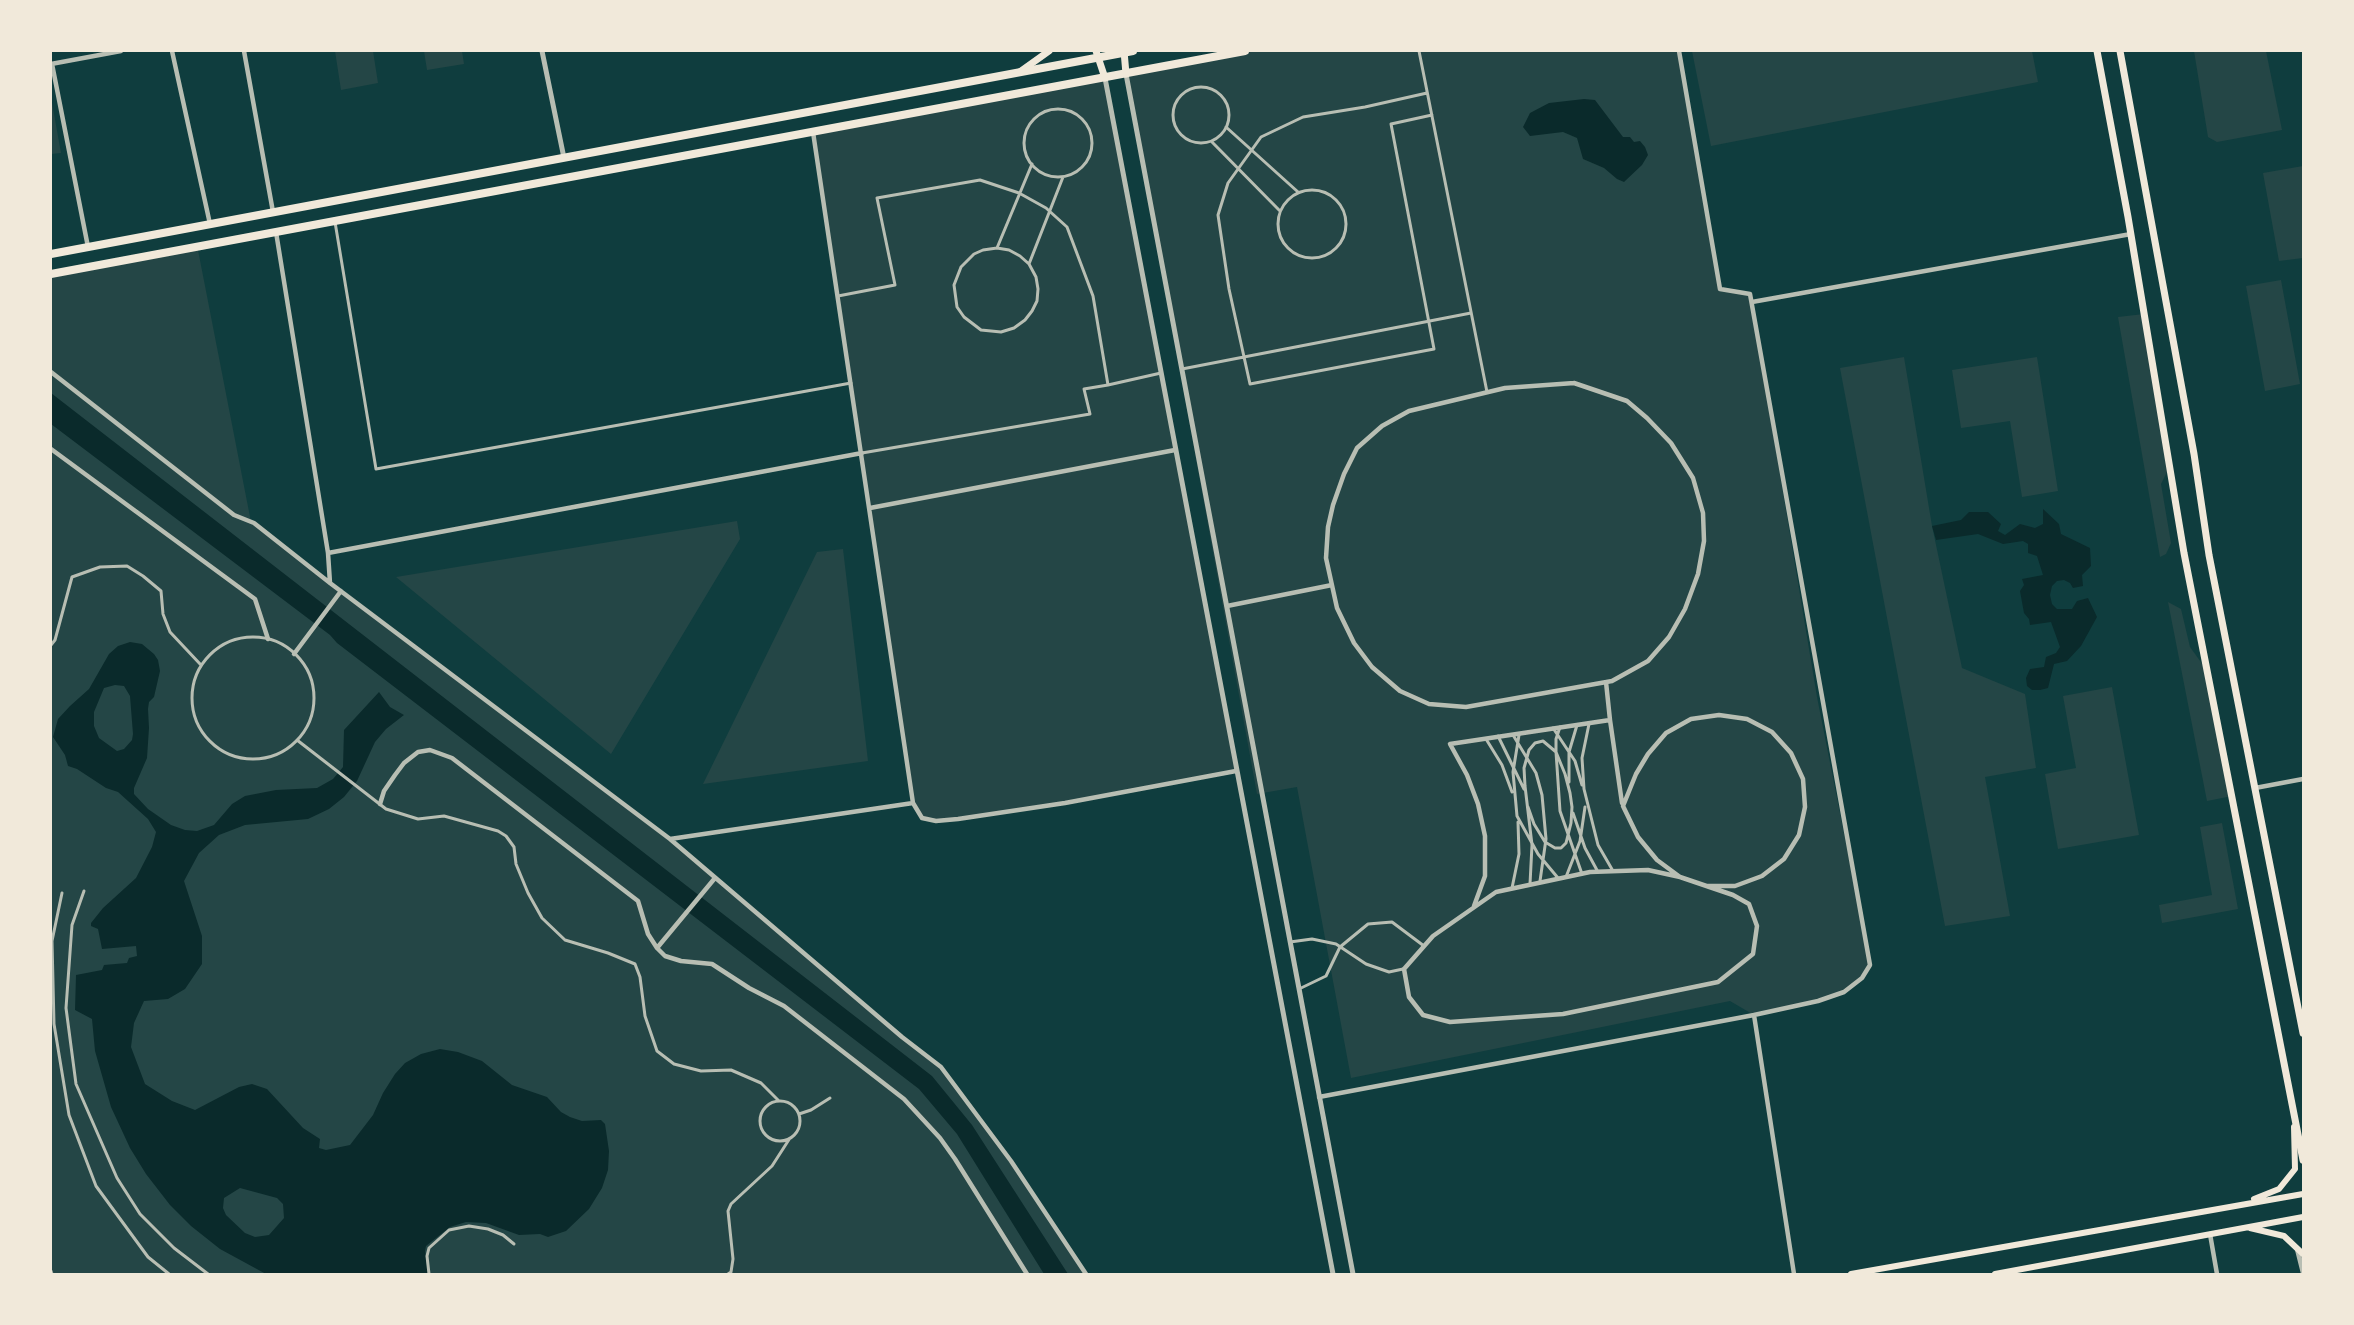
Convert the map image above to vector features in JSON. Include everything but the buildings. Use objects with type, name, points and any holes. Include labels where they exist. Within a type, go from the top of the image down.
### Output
[{"type":"highway","points":[[51,273],[1245,51]]},
{"type":"highway","points":[[51,254],[1021,71],[1096,54],[1127,52]]},
{"type":"main road","points":[[1021,71],[1049,51]]},
{"type":"main road","points":[[2097,51],[2131,234],[2184,553],[2303,1160]]},
{"type":"main road","points":[[2120,51],[2194,454],[2209,555],[2303,1034]]},
{"type":"main road","points":[[1126,74],[1127,52]]},
{"type":"main road","points":[[1096,54],[1105,78]]},
{"type":"main road","points":[[2240,1205],[2279,1189],[2295,1169],[2294,1114]]},
{"type":"main road","points":[[1851,1274],[2303,1194]]},
{"type":"main road","points":[[1995,1274],[2303,1217]]},
{"type":"main road","points":[[2246,1227],[2284,1236],[2303,1254]]},
{"type":"street","points":[[88,247],[51,64],[121,51]]},
{"type":"street","points":[[172,51],[210,224]]},
{"type":"street","points":[[244,51],[273,212]]},
{"type":"street","points":[[542,51],[564,158]]},
{"type":"street","points":[[1419,51],[1487,392]]},
{"type":"street","points":[[1319,1096],[1818,1001],[1844,992],[1862,978],[1870,965],[1752,302],[1750,294],[1720,289],[1679,51]]},
{"type":"street","points":[[1126,74],[1354,1274]]},
{"type":"street","points":[[1105,78],[1333,1272]]},
{"type":"street","points":[[1200,87],[1216,91],[1222,96],[1229,111],[1226,127],[1223,133],[1211,141],[1195,143],[1181,135],[1176,128],[1173,112],[1179,97],[1185,92],[1200,87]]},
{"type":"street","points":[[1427,93],[1365,107],[1303,117],[1261,137],[1228,183],[1218,215],[1229,289],[1250,384],[1434,350],[1391,124],[1432,115]]},
{"type":"street","points":[[1058,109],[1075,113],[1090,129],[1092,146],[1085,164],[1077,172],[1063,177],[1046,175],[1032,164],[1025,148],[1025,138],[1034,119],[1050,110],[1058,109]]},
{"type":"street","points":[[1226,127],[1298,192]]},
{"type":"street","points":[[813,132],[913,803],[922,818],[936,821],[958,819],[1065,804],[1236,771]]},
{"type":"street","points":[[1211,141],[1280,211]]},
{"type":"street","points":[[997,248],[1032,164]]},
{"type":"street","points":[[1029,264],[1063,177]]},
{"type":"street","points":[[838,296],[895,285],[877,198],[980,180],[1019,194],[1050,212],[1068,227],[1093,296],[1108,385]]},
{"type":"street","points":[[1307,189],[1325,191],[1333,196],[1344,210],[1346,219],[1344,236],[1334,251],[1317,258],[1299,256],[1291,251],[1280,237],[1278,219],[1280,211],[1291,196],[1298,192],[1307,189]]},
{"type":"street","points":[[335,221],[376,469],[851,383]]},
{"type":"street","points":[[276,232],[328,553],[330,583]]},
{"type":"street","points":[[1752,302],[2131,234]]},
{"type":"street","points":[[997,248],[1010,250],[1029,264],[1036,277],[1038,289],[1032,311],[1025,320],[1014,328],[1001,332],[981,330],[964,317],[957,307],[954,285],[957,274],[966,261],[983,250],[997,248]]},
{"type":"street","points":[[1182,369],[1471,313]]},
{"type":"street","points":[[51,372],[234,515],[254,523],[340,592],[670,839],[941,1068],[1011,1161],[1086,1274]]},
{"type":"street","points":[[328,553],[862,453],[1090,414],[1084,389],[1161,373]]},
{"type":"street","points":[[1574,383],[1627,401],[1647,418],[1671,443],[1693,478],[1703,513],[1704,541],[1698,574],[1685,609],[1669,637],[1648,661],[1612,681],[1466,707],[1430,704],[1400,691],[1372,667],[1354,643],[1337,608],[1326,558],[1328,527],[1340,484],[1357,448],[1382,426],[1409,411],[1487,392],[1574,383]]},
{"type":"street","points":[[51,449],[255,599],[268,639]]},
{"type":"street","points":[[870,508],[1175,450]]},
{"type":"street","points":[[51,645],[55,640],[72,577],[100,567],[128,566],[161,591],[163,614],[170,632],[201,665]]},
{"type":"street","points":[[1227,606],[1332,585]]},
{"type":"street","points":[[294,654],[340,592]]},
{"type":"street","points":[[252,636],[268,639],[290,649],[294,654],[304,664],[312,683],[313,703],[308,723],[297,740],[281,752],[262,758],[242,758],[224,752],[208,739],[197,723],[192,703],[194,683],[201,665],[215,650],[232,640],[252,636]]},
{"type":"street","points":[[1606,682],[1623,806],[1638,837],[1658,860],[1680,877]]},
{"type":"street","points":[[1623,806],[1636,774],[1648,754],[1666,733],[1691,719],[1719,715],[1747,719],[1772,732],[1791,753],[1803,779],[1806,807],[1799,835],[1784,859],[1762,876],[1735,886],[1707,886]]},
{"type":"street","points":[[1474,907],[1485,876],[1485,836],[1478,804],[1467,775],[1450,744],[1610,720]]},
{"type":"street","points":[[1589,723],[1582,758],[1586,802],[1598,845],[1613,871]]},
{"type":"street","points":[[1570,793],[1569,752],[1576,725]]},
{"type":"street","points":[[1560,727],[1556,752],[1560,811],[1582,874]]},
{"type":"street","points":[[1552,728],[1575,761],[1584,789]]},
{"type":"street","points":[[1514,803],[1514,766],[1520,733]]},
{"type":"street","points":[[1513,734],[1536,773],[1542,795],[1545,842],[1540,882]]},
{"type":"street","points":[[1498,736],[1526,793]]},
{"type":"street","points":[[1486,738],[1502,765],[1517,816],[1519,854],[1512,888]]},
{"type":"street","points":[[297,740],[386,809],[418,819],[444,816],[498,831],[506,836],[514,847],[516,864],[542,918],[565,940],[635,964],[640,977],[645,1016],[657,1051],[674,1064],[701,1071],[731,1070],[761,1083],[778,1100],[790,1104],[799,1114],[799,1127],[772,1166],[731,1204],[728,1211],[733,1259],[731,1272],[728,1274]]},
{"type":"street","points":[[1530,884],[1532,845],[1524,768],[1527,755],[1535,743],[1543,741],[1556,752],[1565,774],[1581,836],[1598,872]]},
{"type":"street","points":[[380,804],[384,791],[404,762],[417,752],[430,750],[452,758],[638,901],[648,934],[665,956],[681,961],[712,964],[748,988],[784,1006],[904,1099],[950,1152],[1027,1274]]},
{"type":"street","points":[[2255,788],[2303,779]]},
{"type":"street","points":[[1566,877],[1581,836],[1586,802]]},
{"type":"street","points":[[670,839],[913,803]]},
{"type":"street","points":[[1528,807],[1534,824],[1545,842],[1555,848],[1561,848],[1568,837],[1572,807]]},
{"type":"street","points":[[1517,816],[1532,845],[1558,878]]},
{"type":"street","points":[[1290,942],[1312,939],[1340,947],[1366,964],[1389,972],[1404,969],[1433,936],[1496,892],[1558,878],[1613,871],[1648,870],[1680,877],[1733,895],[1749,904],[1757,926],[1753,954],[1718,982],[1563,1014],[1450,1022],[1423,1015],[1409,998],[1404,969]]},
{"type":"street","points":[[657,948],[715,878]]},
{"type":"street","points":[[84,891],[72,925],[66,1008],[76,1084],[117,1178],[140,1214],[174,1248],[208,1274]]},
{"type":"street","points":[[62,893],[52,941],[54,1024],[69,1115],[96,1186],[148,1257],[169,1274]]},
{"type":"street","points":[[1299,989],[1326,976],[1340,947],[1368,924],[1392,922],[1424,946]]},
{"type":"street","points":[[1754,1015],[1794,1274]]},
{"type":"street","points":[[799,1114],[811,1110],[830,1098]]},
{"type":"street","points":[[778,1100],[771,1102],[762,1111],[760,1124],[766,1136],[771,1139],[790,1138]]},
{"type":"street","points":[[429,1274],[427,1256],[429,1248],[449,1230],[469,1226],[488,1228],[503,1235],[513,1244]]},
{"type":"street","points":[[2210,1234],[2217,1274]]},
{"type":"street","points":[[2297,1248],[2303,1272]]},
{"type":"shaded area","points":[[335,51],[373,51],[378,83],[341,90]]},
{"type":"shaded area","points":[[424,51],[462,51],[464,64],[427,70]]},
{"type":"shaded area","points":[[1245,51],[1679,51],[1720,289],[1750,294],[1817,697],[1870,965],[1862,978],[1844,992],[1754,1015],[1730,1001],[1351,1078],[1297,787],[1257,794],[1126,74]]},
{"type":"shaded area","points":[[1692,51],[2032,51],[2038,82],[1711,146]]},
{"type":"shaded area","points":[[2194,51],[2266,51],[2282,130],[2217,142],[2208,137]]},
{"type":"shaded area","points":[[1105,78],[1236,771],[1065,803],[936,821],[922,818],[913,803],[813,132]]},
{"type":"shaded area","points":[[51,97],[61,153],[51,154]]},
{"type":"shaded area","points":[[1595,100],[1623,137],[1630,137],[1634,142],[1640,141],[1645,147],[1648,155],[1642,165],[1624,182],[1604,168],[1583,159],[1577,138],[1563,132],[1530,136],[1523,127],[1530,113],[1549,103]]},
{"type":"shaded area","points":[[2303,166],[2303,258],[2279,261],[2263,173]]},
{"type":"shaded area","points":[[198,250],[251,522],[670,839],[941,1067],[1011,1161],[1086,1274],[51,1274],[51,277]]},
{"type":"shaded area","points":[[2281,280],[2300,384],[2265,391],[2246,286]]},
{"type":"shaded area","points":[[2144,314],[2170,466],[2161,484],[2171,543],[2166,554],[2160,557],[2118,317]]},
{"type":"shaded area","points":[[1904,357],[1932,526],[1962,668],[2025,694],[2036,768],[1985,777],[2010,916],[1945,926],[1840,368]]},
{"type":"shaded area","points":[[2037,357],[2058,491],[2022,497],[2010,421],[1961,428],[1952,370]]},
{"type":"shaded area","points":[[51,393],[932,1076],[972,1125],[1068,1274],[1044,1274],[957,1134],[919,1089],[337,643],[330,635],[51,424]]},
{"type":"shaded area","points":[[2043,509],[2059,524],[2061,534],[2090,548],[2091,566],[2082,575],[2083,586],[2073,588],[2064,580],[2057,581],[2052,586],[2050,595],[2052,604],[2057,609],[2072,609],[2077,601],[2088,598],[2097,617],[2081,646],[2067,661],[2054,664],[2048,688],[2032,690],[2027,686],[2026,678],[2030,669],[2044,667],[2046,657],[2056,653],[2060,647],[2051,622],[2030,625],[2024,613],[2020,591],[2024,585],[2022,579],[2043,575],[2037,556],[2028,553],[2028,544],[2023,541],[2003,544],[1978,534],[1936,540],[1932,526],[1961,520],[1969,512],[1988,512],[2001,524],[1998,531],[2005,535],[2020,524],[2035,528],[2043,524]]},
{"type":"shaded area","points":[[737,521],[740,539],[611,754],[396,577]]},
{"type":"shaded area","points":[[843,549],[868,761],[703,784],[817,552]]},
{"type":"shaded area","points":[[2168,602],[2181,609],[2190,647],[2208,672],[2232,796],[2207,801]]},
{"type":"shaded area","points":[[130,642],[142,644],[158,660],[160,671],[154,697],[149,702],[147,758],[134,788],[134,794],[148,809],[171,825],[185,830],[197,831],[214,825],[232,804],[245,796],[276,790],[317,788],[333,779],[343,767],[344,730],[379,692],[390,707],[404,715],[386,729],[375,742],[357,781],[344,797],[329,809],[308,819],[245,825],[219,835],[199,853],[184,881],[202,936],[202,964],[185,989],[168,999],[144,1001],[134,1023],[131,1047],[145,1084],[172,1101],[195,1110],[239,1087],[252,1084],[267,1089],[303,1128],[320,1139],[319,1148],[326,1150],[350,1145],[373,1115],[383,1093],[405,1063],[421,1054],[440,1049],[458,1052],[482,1061],[512,1085],[547,1097],[561,1112],[570,1117],[582,1121],[601,1120],[605,1124],[609,1151],[608,1170],[602,1188],[589,1209],[566,1231],[548,1237],[540,1234],[519,1235],[486,1223],[466,1222],[450,1227],[426,1246],[428,1274],[266,1274],[220,1249],[191,1226],[170,1205],[146,1174],[130,1148],[111,1107],[95,1051],[92,1019],[75,1010],[76,975],[102,970],[104,965],[127,963],[129,958],[137,956],[136,946],[102,949],[98,929],[91,926],[91,923],[103,908],[136,878],[152,847],[156,832],[148,819],[118,792],[106,788],[77,769],[68,766],[65,755],[53,737],[58,719],[89,689],[109,654],[118,646]],"holes":[[[115,685],[124,686],[130,696],[133,734],[132,740],[124,749],[117,751],[99,738],[94,726],[94,712],[104,688]],[[240,1188],[277,1198],[283,1204],[284,1218],[269,1235],[255,1237],[245,1233],[226,1215],[223,1208],[224,1198]]]},
{"type":"shaded area","points":[[2112,687],[2139,835],[2058,849],[2045,774],[2076,768],[2063,696]]},
{"type":"shaded area","points":[[2222,823],[2238,909],[2162,923],[2159,905],[2212,895],[2200,827]]}]
